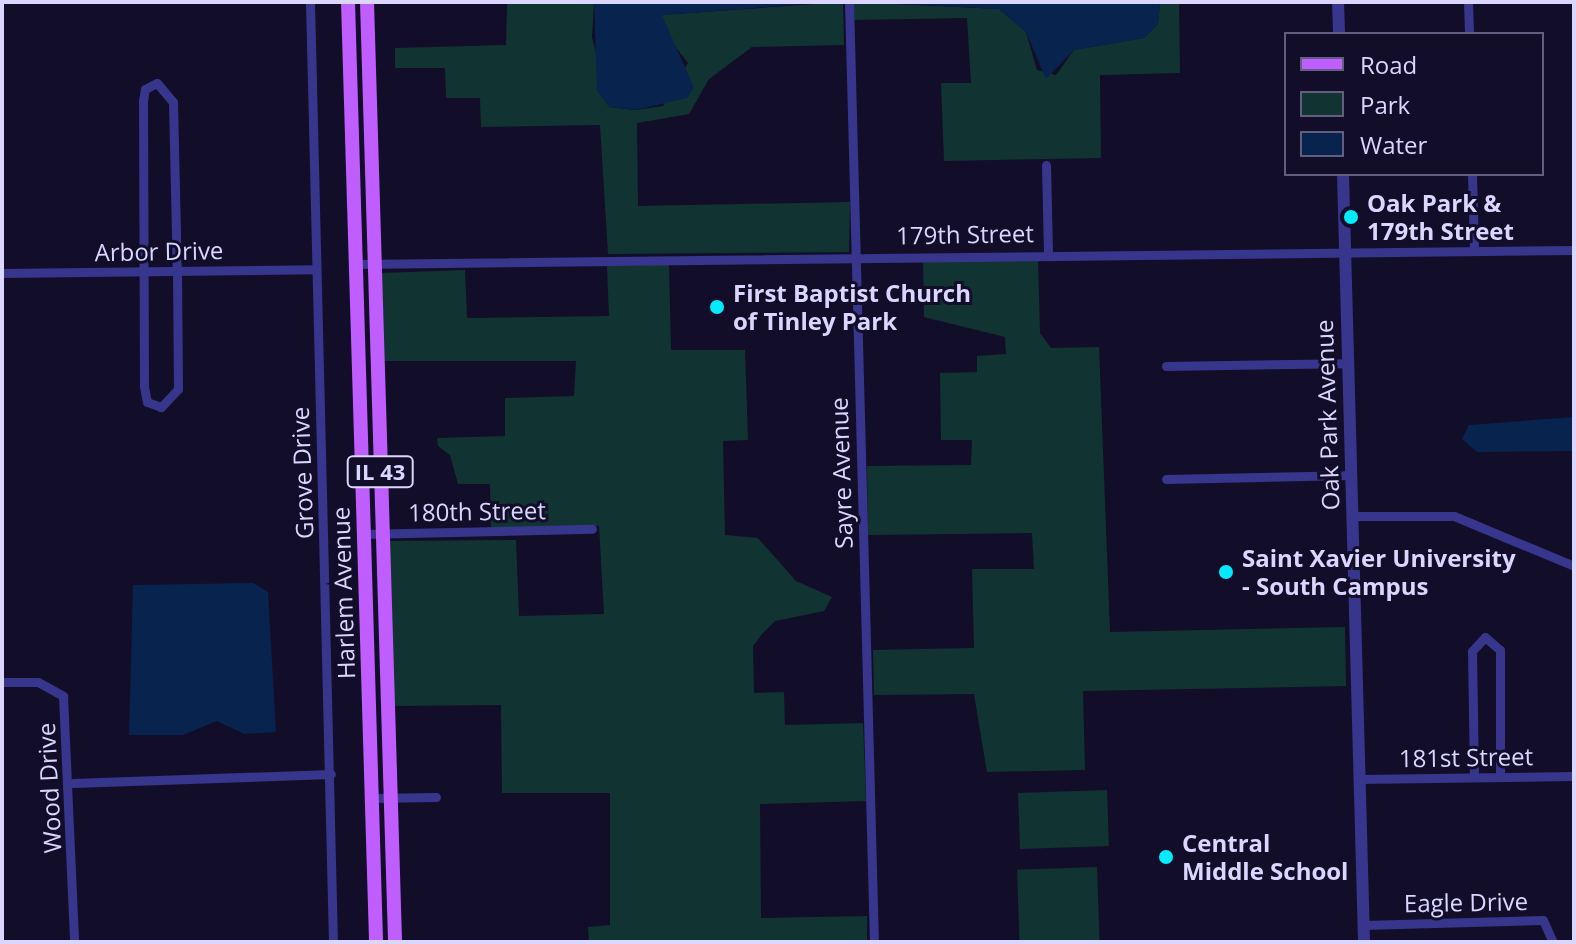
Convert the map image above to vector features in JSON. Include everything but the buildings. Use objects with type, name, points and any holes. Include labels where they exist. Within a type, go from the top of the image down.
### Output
[{"type":"main road","points":[[348,4],[367,3]]},
{"type":"main road","name":"Harlem Avenue","points":[[367,3],[388,798],[395,942]]},
{"type":"main road","name":"Harlem Avenue","points":[[348,4],[376,942]]},
{"type":"street","name":"Grove Drive","points":[[310,2],[333,942]]},
{"type":"street","name":"Sayre Avenue","points":[[849,2],[874,942]]},
{"type":"street","points":[[1338,2],[1339,32]]},
{"type":"street","points":[[1468,2],[1469,32]]},
{"type":"street","points":[[157,83],[173,102],[177,272],[178,389],[161,407],[147,402],[144,386],[143,101],[145,89],[157,83]]},
{"type":"street","points":[[1046,165],[1048,254]]},
{"type":"street","name":"Oak Park Avenue","points":[[1343,176],[1364,942]]},
{"type":"street","points":[[1472,176],[1474,251]]},
{"type":"street","name":"179th Street","points":[[356,264],[1574,250]]},
{"type":"street","name":"Arbor Drive","points":[[2,273],[316,269]]},
{"type":"street","points":[[1166,366],[1348,363]]},
{"type":"street","points":[[1166,479],[1351,475]]},
{"type":"street","points":[[1352,516],[1469,519],[1574,566]]},
{"type":"street","name":"180th Street","points":[[363,534],[592,529]]},
{"type":"street","points":[[1474,777],[1472,651],[1485,637],[1500,650],[1500,777]]},
{"type":"street","name":"Wood Drive","points":[[2,682],[38,682],[63,696],[73,783],[74,942]]},
{"type":"street","points":[[73,783],[331,774]]},
{"type":"street","name":"181st Street","points":[[1359,779],[1574,776]]},
{"type":"street","points":[[372,798],[436,797]]},
{"type":"street","name":"Eagle Drive","points":[[1363,925],[1543,920],[1553,942]]},
{"type":"green space","points":[[507,2],[594,2],[592,37],[609,107],[636,110],[663,106],[688,63],[664,32],[661,15],[843,2],[844,45],[752,47],[709,79],[689,114],[637,123],[638,206],[850,202],[849,252],[608,254],[600,125],[481,127],[480,98],[446,98],[445,68],[395,68],[395,48],[506,45]]},
{"type":"green space","points":[[853,2],[999,9],[1026,32],[1037,70],[1056,75],[1074,50],[1144,38],[1158,24],[1160,2],[1179,2],[1180,73],[1100,75],[1101,158],[944,161],[941,83],[971,83],[967,18],[853,20]]},
{"type":"green space","points":[[1038,259],[1040,333],[1051,348],[1099,347],[1110,632],[1345,627],[1346,686],[1083,691],[1085,770],[987,772],[974,694],[874,695],[873,650],[974,648],[972,569],[1034,569],[1032,533],[868,535],[867,466],[971,465],[972,440],[941,440],[940,373],[977,372],[977,356],[1006,354],[1005,337],[924,317],[923,261]]},
{"type":"green space","points":[[669,264],[671,350],[745,350],[748,440],[723,441],[725,535],[758,538],[796,581],[832,597],[824,611],[775,621],[762,634],[753,646],[754,693],[784,692],[785,725],[863,723],[866,801],[760,804],[761,918],[867,916],[867,942],[589,942],[588,927],[610,925],[610,793],[502,793],[501,705],[392,706],[387,541],[516,540],[519,616],[604,614],[599,526],[491,528],[490,484],[458,484],[450,455],[438,446],[437,438],[505,436],[505,398],[574,396],[576,361],[383,361],[382,273],[465,270],[467,318],[609,316],[607,266]]},
{"type":"green space","points":[[1107,790],[1109,846],[1020,849],[1018,793]]},
{"type":"green space","points":[[1097,867],[1100,942],[1020,942],[1017,870]]},
{"type":"water","points":[[594,2],[831,2],[662,15],[694,88],[687,98],[636,110],[609,107],[597,91]]},
{"type":"water","points":[[867,2],[1160,2],[1158,24],[1144,38],[1074,50],[1046,79],[1026,32],[999,9]]},
{"type":"water","points":[[1574,417],[1574,451],[1477,452],[1462,439],[1469,425]]},
{"type":"water","points":[[253,583],[268,592],[276,732],[244,734],[217,721],[183,735],[129,735],[133,585]]},
{"type":"place","name":"Oak Park & 179th Street","points":[[1351,217]]},
{"type":"place","name":"First Baptist Church of Tinley Park","points":[[717,307]]},
{"type":"place","name":"Saint Xavier University - South Campus","points":[[1226,572]]},
{"type":"place","name":"Central Middle School","points":[[1166,857]]}]
